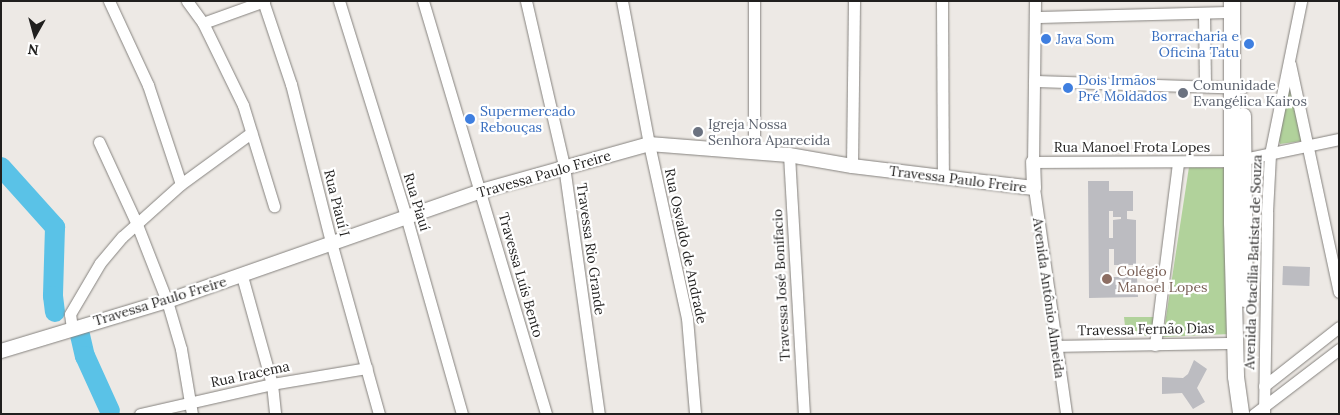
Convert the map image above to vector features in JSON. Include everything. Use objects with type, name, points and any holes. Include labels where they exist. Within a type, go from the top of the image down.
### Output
[{"type":"main road","points":[[1236,5],[1238,160],[1236,343],[1237,399],[1242,414]]},
{"type":"main road","points":[[1238,160],[1246,349],[1242,414]]},
{"type":"street","points":[[109,1],[148,85],[181,184]]},
{"type":"street","points":[[187,1],[203,23],[243,105],[274,206]]},
{"type":"street","points":[[203,23],[263,1]]},
{"type":"street","name":"Rua Piauí I","points":[[263,1],[291,84],[379,414]]},
{"type":"street","name":"Rua Piauí","points":[[339,1],[406,216],[462,414]]},
{"type":"street","name":"Travessa Luís Bento","points":[[423,1],[546,414]]},
{"type":"street","name":"Travessa Rio Grande","points":[[526,1],[564,166],[600,414]]},
{"type":"street","name":"Rua Osvaldo de Andrade","points":[[622,1],[649,144],[687,318],[695,414]]},
{"type":"street","points":[[754,1],[754,152]]},
{"type":"street","points":[[852,166],[854,1]]},
{"type":"street","points":[[942,1],[943,177]]},
{"type":"street","name":"Avenida Antônio Almeida","points":[[1035,1],[1034,188],[1066,414]]},
{"type":"street","name":"Avenida Otacília Batista de Souza","points":[[1261,412],[1264,386],[1267,190],[1270,154],[1301,1]]},
{"type":"street","points":[[1035,17],[1199,9],[1236,5]]},
{"type":"street","points":[[1199,9],[1204,86]]},
{"type":"street","points":[[1289,60],[1339,292]]},
{"type":"street","points":[[1034,81],[1237,88]]},
{"type":"street","points":[[72,328],[70,314],[86,286],[100,263],[136,222],[181,184],[251,133]]},
{"type":"street","name":"Rua Manoel Frota Lopes","points":[[1033,162],[1238,160],[1339,139]]},
{"type":"street","points":[[99,142],[136,222],[167,301],[181,349],[191,408]]},
{"type":"street","name":"Travessa Paulo Freire","points":[[1,352],[72,328],[167,301],[242,276],[332,242],[481,191],[564,166],[649,144],[789,155],[852,166],[1034,188]]},
{"type":"street","name":"Travessa José Bonifacio","points":[[789,155],[804,414]]},
{"type":"street","points":[[1155,345],[1178,162]]},
{"type":"street","points":[[242,276],[272,384],[275,414]]},
{"type":"street","points":[[1264,386],[1339,327]]},
{"type":"street","name":"Travessa Fernão Dias","points":[[1056,346],[1236,343]]},
{"type":"street","points":[[1261,412],[1337,354]]},
{"type":"street","name":"Rua Iracema","points":[[140,414],[191,408],[272,384],[367,368]]},
{"type":"green space","points":[[1289,86],[1302,141],[1280,144],[1278,138]]},
{"type":"green space","points":[[1189,167],[1225,168],[1230,334],[1163,337]]},
{"type":"green space","points":[[1124,317],[1154,317],[1152,336],[1126,335]]},
{"type":"building","points":[[1088,181],[1109,181],[1109,191],[1133,191],[1133,211],[1127,211],[1127,219],[1136,220],[1136,265],[1114,265],[1114,249],[1109,249],[1109,277],[1137,277],[1138,297],[1089,298]],"holes":[[[1109,211],[1113,211],[1113,217],[1121,217],[1121,219],[1113,220],[1113,238],[1109,238]]]},
{"type":"building","points":[[1283,266],[1310,267],[1309,286],[1282,285]]},
{"type":"building","points":[[1194,360],[1207,369],[1197,388],[1205,402],[1193,409],[1182,393],[1162,394],[1162,377],[1183,378],[1188,374]]},
{"type":"waterway","points":[[1,167],[55,227],[53,296],[55,312]]},
{"type":"waterway","points":[[80,335],[85,356],[110,411]]},
{"type":"place","name":"Java Som","points":[[1046,39]]},
{"type":"place","name":"Borracharia e Oficina Tatu","points":[[1249,44]]},
{"type":"place","name":"Dois Irmãos Pré Moldados","points":[[1068,88]]},
{"type":"place","name":"Comunidade Evangélica Kairos","points":[[1183,93]]},
{"type":"place","name":"Supermercado Rebouças","points":[[470,119]]},
{"type":"place","name":"Igreja Nossa Senhora Aparecida","points":[[698,132]]},
{"type":"place","name":"Colégio Manoel Lopes","points":[[1107,279]]}]
